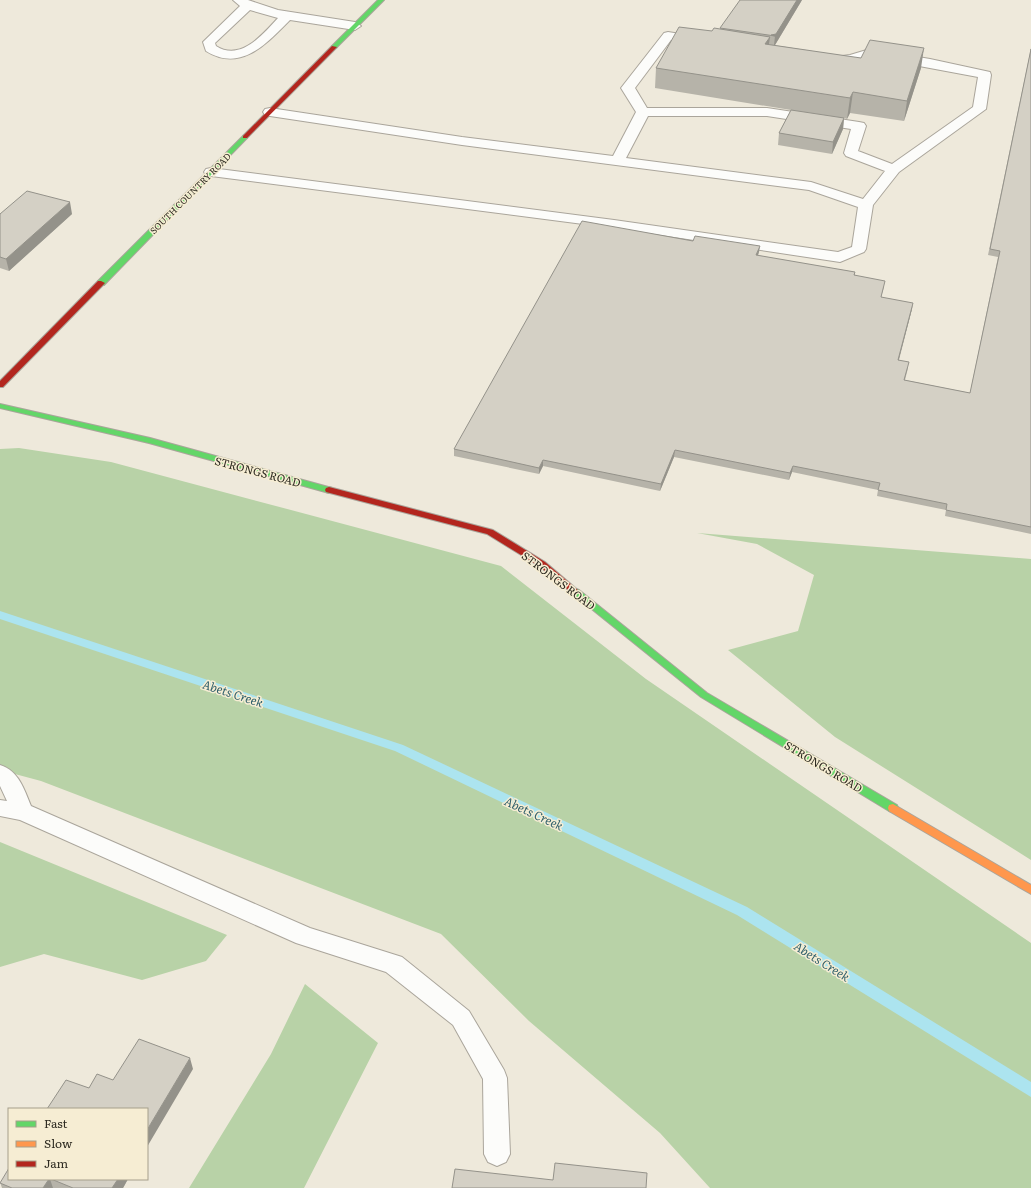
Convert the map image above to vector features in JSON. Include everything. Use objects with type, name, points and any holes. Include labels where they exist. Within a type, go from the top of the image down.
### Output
[{"type":"street","name":"SOUTH COUNTRY ROAD","points":[[0,385],[355,26],[377,0]]},
{"type":"street","name":"STRONGS ROAD","points":[[0,406],[150,441],[289,480],[490,532],[542,564],[704,695],[1031,890]]},
{"type":"lane","points":[[287,16],[250,50],[228,54],[215,52],[210,48],[209,42],[243,3],[287,16],[355,26]]},
{"type":"lane","points":[[643,112],[628,88],[668,36],[715,44]]},
{"type":"lane","points":[[211,172],[614,224],[840,257],[859,249],[866,205],[894,169],[979,110],[986,75],[930,63],[870,53],[852,59],[825,61],[817,60]]},
{"type":"lane","points":[[270,112],[462,141],[811,186],[866,205]]},
{"type":"lane","points":[[618,161],[643,112]]},
{"type":"lane","points":[[643,112],[767,112],[859,126],[851,153],[894,169]]},
{"type":"lane","points":[[0,773],[10,782],[23,812]]},
{"type":"lane","points":[[0,808],[23,812],[304,936],[394,964],[461,1018],[495,1078],[497,1154]]},
{"type":"green space","points":[[19,448],[111,462],[501,566],[646,679],[1031,943],[1031,1188],[710,1188],[660,1133],[529,1021],[441,934],[41,781],[0,770],[0,449]]},
{"type":"green space","points":[[697,533],[1031,559],[1031,860],[835,737],[728,650],[798,631],[814,575],[757,544]]},
{"type":"green space","points":[[0,842],[227,935],[206,961],[142,980],[44,954],[0,967]]},
{"type":"green space","points":[[305,984],[378,1043],[304,1188],[189,1188],[271,1054]]},
{"type":"building","points":[[740,0],[797,0],[776,34],[771,35],[775,36],[720,28]]},
{"type":"building","points":[[679,27],[712,31],[714,28],[770,37],[765,44],[861,58],[870,40],[924,48],[907,101],[853,92],[850,98],[656,68]]},
{"type":"building","points":[[1031,49],[1031,527],[946,510],[947,504],[878,490],[880,483],[793,466],[790,473],[675,450],[661,484],[543,460],[539,468],[454,449],[582,221],[693,241],[695,236],[760,246],[756,255],[855,272],[854,275],[885,281],[881,297],[913,303],[898,360],[909,362],[904,380],[970,393],[1000,251],[990,249]]},
{"type":"building","points":[[791,110],[844,118],[833,142],[779,133]]},
{"type":"building","points":[[27,191],[70,202],[6,259],[0,257],[0,214]]},
{"type":"building","points":[[139,1039],[190,1058],[148,1128],[148,1108],[48,1108],[66,1080],[89,1088],[97,1074],[113,1080]]},
{"type":"building","points":[[555,1163],[647,1173],[646,1188],[452,1188],[455,1169],[553,1180]]},
{"type":"building","points":[[8,1170],[8,1180],[48,1180],[43,1188],[12,1188],[0,1183]]},
{"type":"building","points":[[53,1180],[117,1180],[112,1188],[73,1188]]},
{"type":"waterway","name":"Abets Creek","points":[[0,615],[399,748],[742,911],[1031,1090]]},
{"type":"traffic: fast","points":[[334,47],[381,0]]},
{"type":"traffic: fast","points":[[101,283],[245,137]]},
{"type":"traffic: fast","points":[[0,406],[150,441],[329,490]]},
{"type":"traffic: fast","points":[[576,592],[704,695],[893,808]]},
{"type":"traffic: slow","points":[[893,808],[1031,890]]},
{"type":"traffic: jam","points":[[245,137],[334,47]]},
{"type":"traffic: jam","points":[[0,385],[101,283]]},
{"type":"traffic: jam","points":[[329,490],[490,532],[542,564],[576,592]]}]
